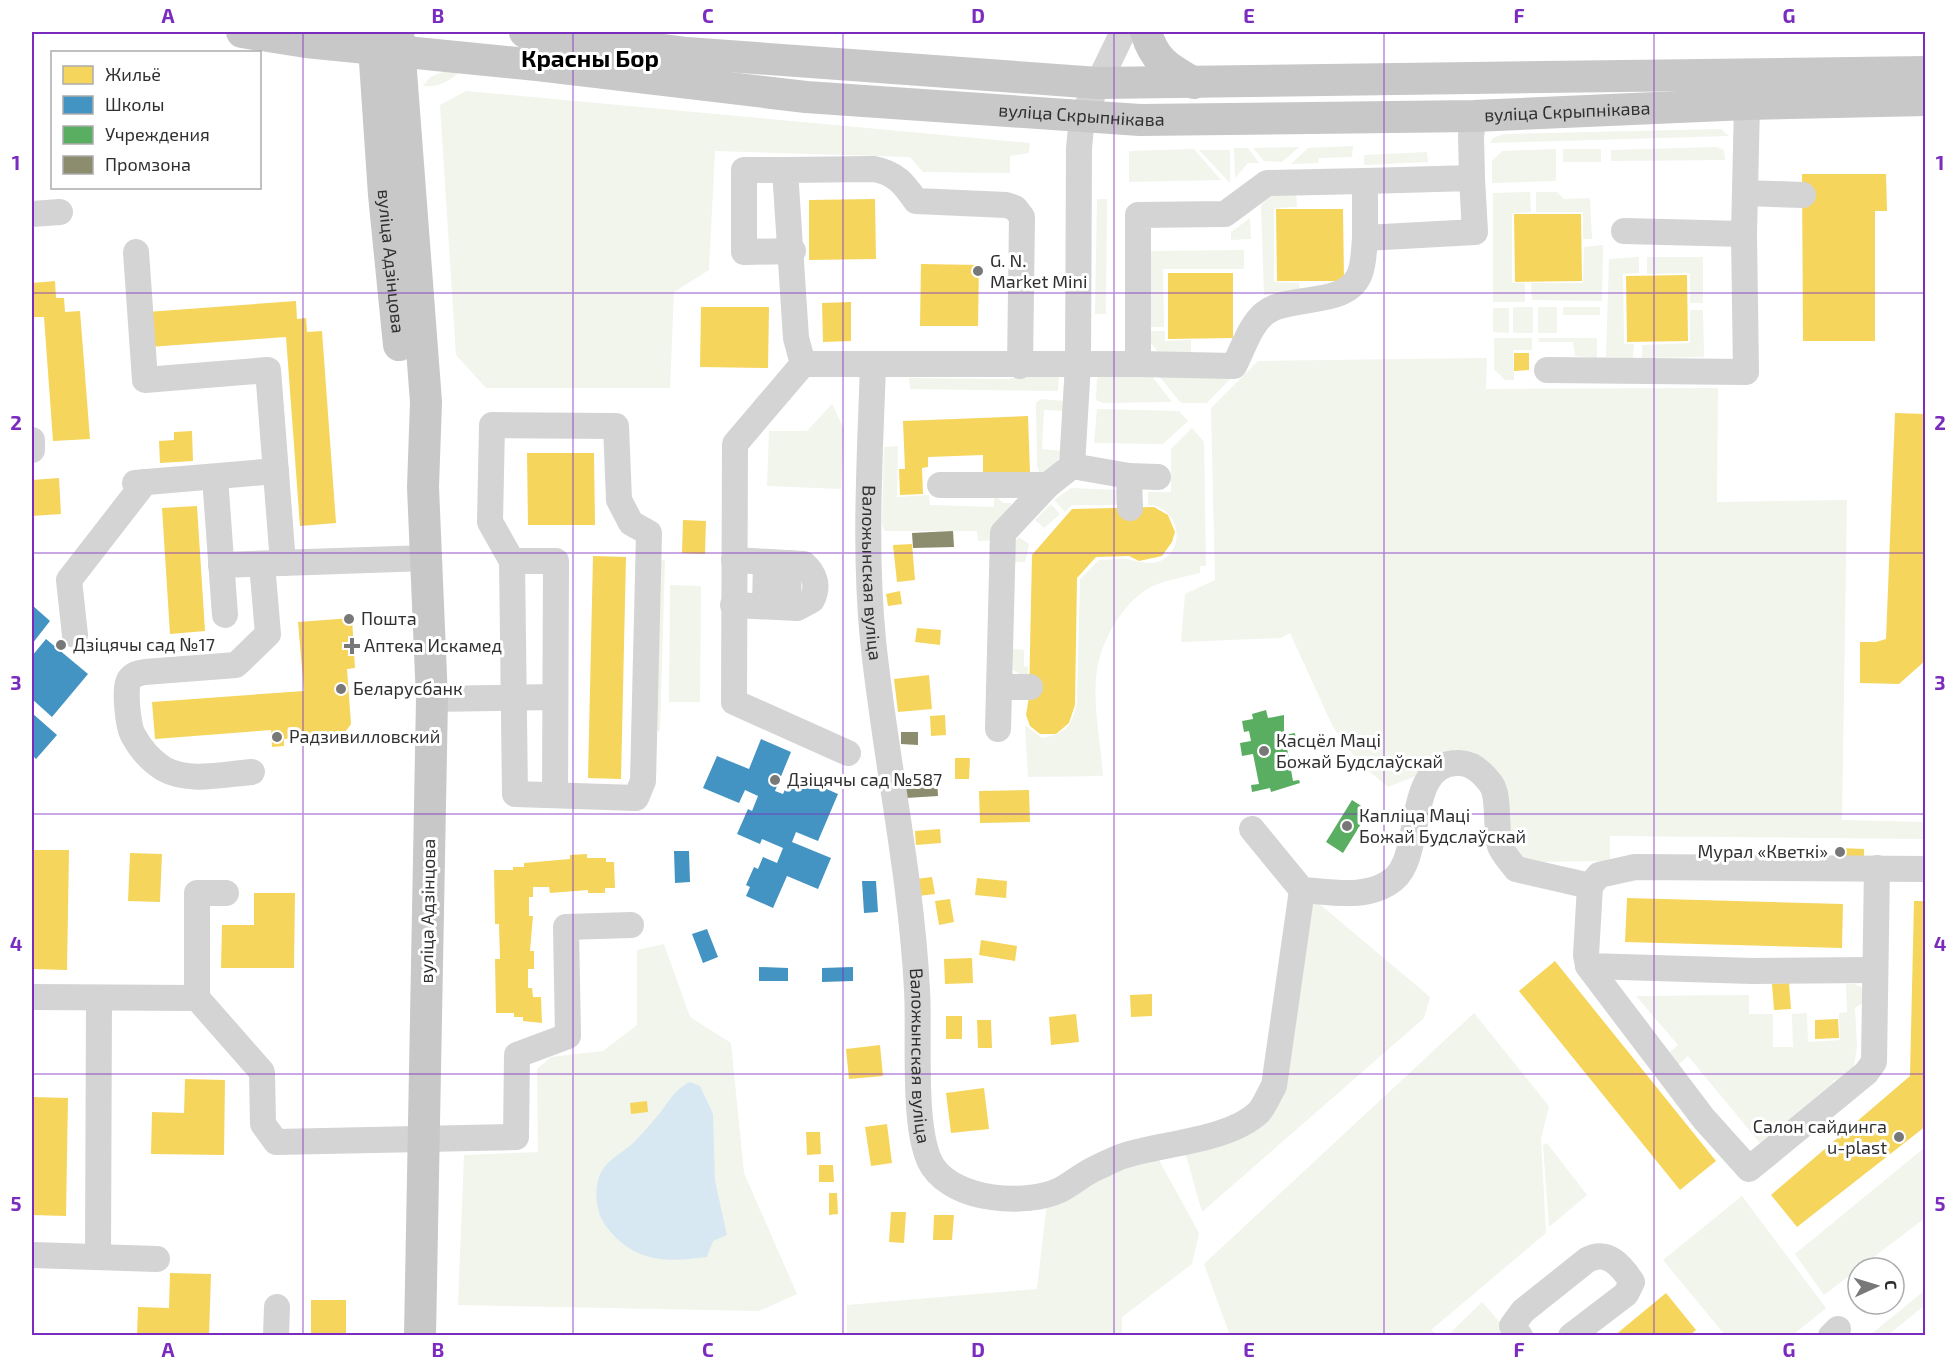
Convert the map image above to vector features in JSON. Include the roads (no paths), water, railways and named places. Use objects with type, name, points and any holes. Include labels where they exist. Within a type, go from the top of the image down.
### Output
[{"type":"main road","name":"вуліца Скрыпнікава","points":[[242,32],[386,41],[806,97],[1082,117],[1183,120],[1474,116],[1748,104],[1926,100]]},
{"type":"main road","name":"вуліца Скрыпнікава","points":[[525,32],[671,41],[1098,83],[1926,72]]},
{"type":"main road","points":[[1146,32],[1151,47],[1165,67],[1194,83]]},
{"type":"main road","name":"вуліца Адзінцова","points":[[386,41],[426,402],[423,488],[428,558],[432,699],[420,1335]]},
{"type":"street","points":[[998,729],[1003,533],[1048,485],[1072,466],[1078,364],[1079,148],[1082,117],[1123,32]]},
{"type":"street","points":[[1547,370],[1746,372],[1744,234],[1748,104]]},
{"type":"street","points":[[1365,238],[1474,232],[1471,136],[1474,116]]},
{"type":"street","points":[[793,252],[744,252],[744,170],[882,170],[901,181],[916,201],[1006,205],[1015,208],[1022,217],[1020,366]]},
{"type":"street","points":[[785,170],[793,252],[796,338],[803,364]]},
{"type":"street","points":[[1138,364],[1138,215],[1225,214],[1267,183],[1472,178]]},
{"type":"street","points":[[803,364],[1234,366],[1258,320],[1268,311],[1282,304],[1343,293],[1353,284],[1361,272],[1365,238],[1365,181]]},
{"type":"street","points":[[1746,193],[1803,195]]},
{"type":"street","points":[[32,214],[60,213]]},
{"type":"street","points":[[1624,231],[1744,234]]},
{"type":"street","points":[[136,252],[145,380],[268,370],[276,471],[268,634],[236,665],[146,672],[134,675],[128,682],[127,692],[131,732],[152,760],[165,769],[194,776],[252,772]]},
{"type":"street","points":[[803,364],[735,444],[734,702],[848,753]]},
{"type":"street","name":"Валожынская вуліца","points":[[873,365],[868,512],[873,639],[908,896],[917,989],[921,1120],[925,1149],[934,1169],[948,1180],[972,1192],[1020,1200],[1059,1191],[1085,1173],[1123,1156],[1225,1130],[1243,1123],[1260,1111],[1274,1086],[1302,890]]},
{"type":"street","points":[[492,425],[616,426],[619,500],[631,523],[649,533],[643,781],[636,798],[515,794],[512,561],[490,522],[492,425]]},
{"type":"street","points":[[32,440],[32,450]]},
{"type":"street","points":[[1072,466],[1129,476],[1158,477]]},
{"type":"street","points":[[75,635],[69,580],[140,483],[276,471]]},
{"type":"street","points":[[1129,476],[1130,508]]},
{"type":"street","points":[[215,477],[225,615]]},
{"type":"street","points":[[940,485],[1048,485]]},
{"type":"street","points":[[221,565],[428,558]]},
{"type":"street","points":[[733,605],[776,607],[807,604],[815,594],[816,586],[811,570],[804,564],[734,560]]},
{"type":"street","points":[[512,561],[556,561],[555,795]]},
{"type":"street","points":[[776,607],[777,563]]},
{"type":"street","points":[[999,687],[1030,687]]},
{"type":"street","points":[[432,699],[555,697]]},
{"type":"street","points":[[1252,829],[1302,890],[1350,894],[1374,891],[1395,879],[1410,850],[1418,803],[1425,787],[1437,770],[1454,762],[1465,763],[1479,770],[1493,786],[1501,848],[1516,869],[1590,886]]},
{"type":"street","points":[[1877,868],[1874,1062],[1866,1073],[1749,1169],[1704,1119],[1588,966],[1586,955],[1590,886],[1599,875],[1635,867],[1877,868],[1926,869]]},
{"type":"street","points":[[226,893],[197,893],[197,998],[262,1072],[263,1124],[276,1143],[516,1137],[517,1055],[568,1036],[566,927],[632,925]]},
{"type":"street","points":[[1588,966],[1753,971],[1874,970]]},
{"type":"street","points":[[32,997],[197,998]]},
{"type":"street","points":[[98,1257],[99,998]]},
{"type":"street","points":[[32,1255],[157,1259]]},
{"type":"street","points":[[1520,1335],[1512,1326],[1523,1311],[1587,1260],[1596,1255],[1605,1256],[1622,1267],[1632,1282],[1626,1294],[1571,1335]]},
{"type":"street","points":[[276,1335],[277,1307]]},
{"type":"place","name":"G. N. Market Mini","points":[[978,271]]},
{"type":"place","name":"Пошта","points":[[349,619]]},
{"type":"place","name":"Дзіцячы сад №17","points":[[61,645]]},
{"type":"place","name":"Аптека Искамед","points":[[352,646]]},
{"type":"place","name":"Беларусбанк","points":[[341,689]]},
{"type":"place","name":"Радзивилловский","points":[[277,737]]},
{"type":"place","name":"Касцёл Маці Божай Будслаўскай","points":[[1264,751]]},
{"type":"place","name":"Дзіцячы сад №587","points":[[775,780]]},
{"type":"place","name":"Капліца Маці Божай Будслаўскай","points":[[1347,826]]},
{"type":"place","name":"Мурал «Кветкі»","points":[[1840,852]]},
{"type":"place","name":"Салон сайдинга u-plast","points":[[1899,1137]]},
{"type":"district","name":"Красны Бор","points":[[590,59]]}]
